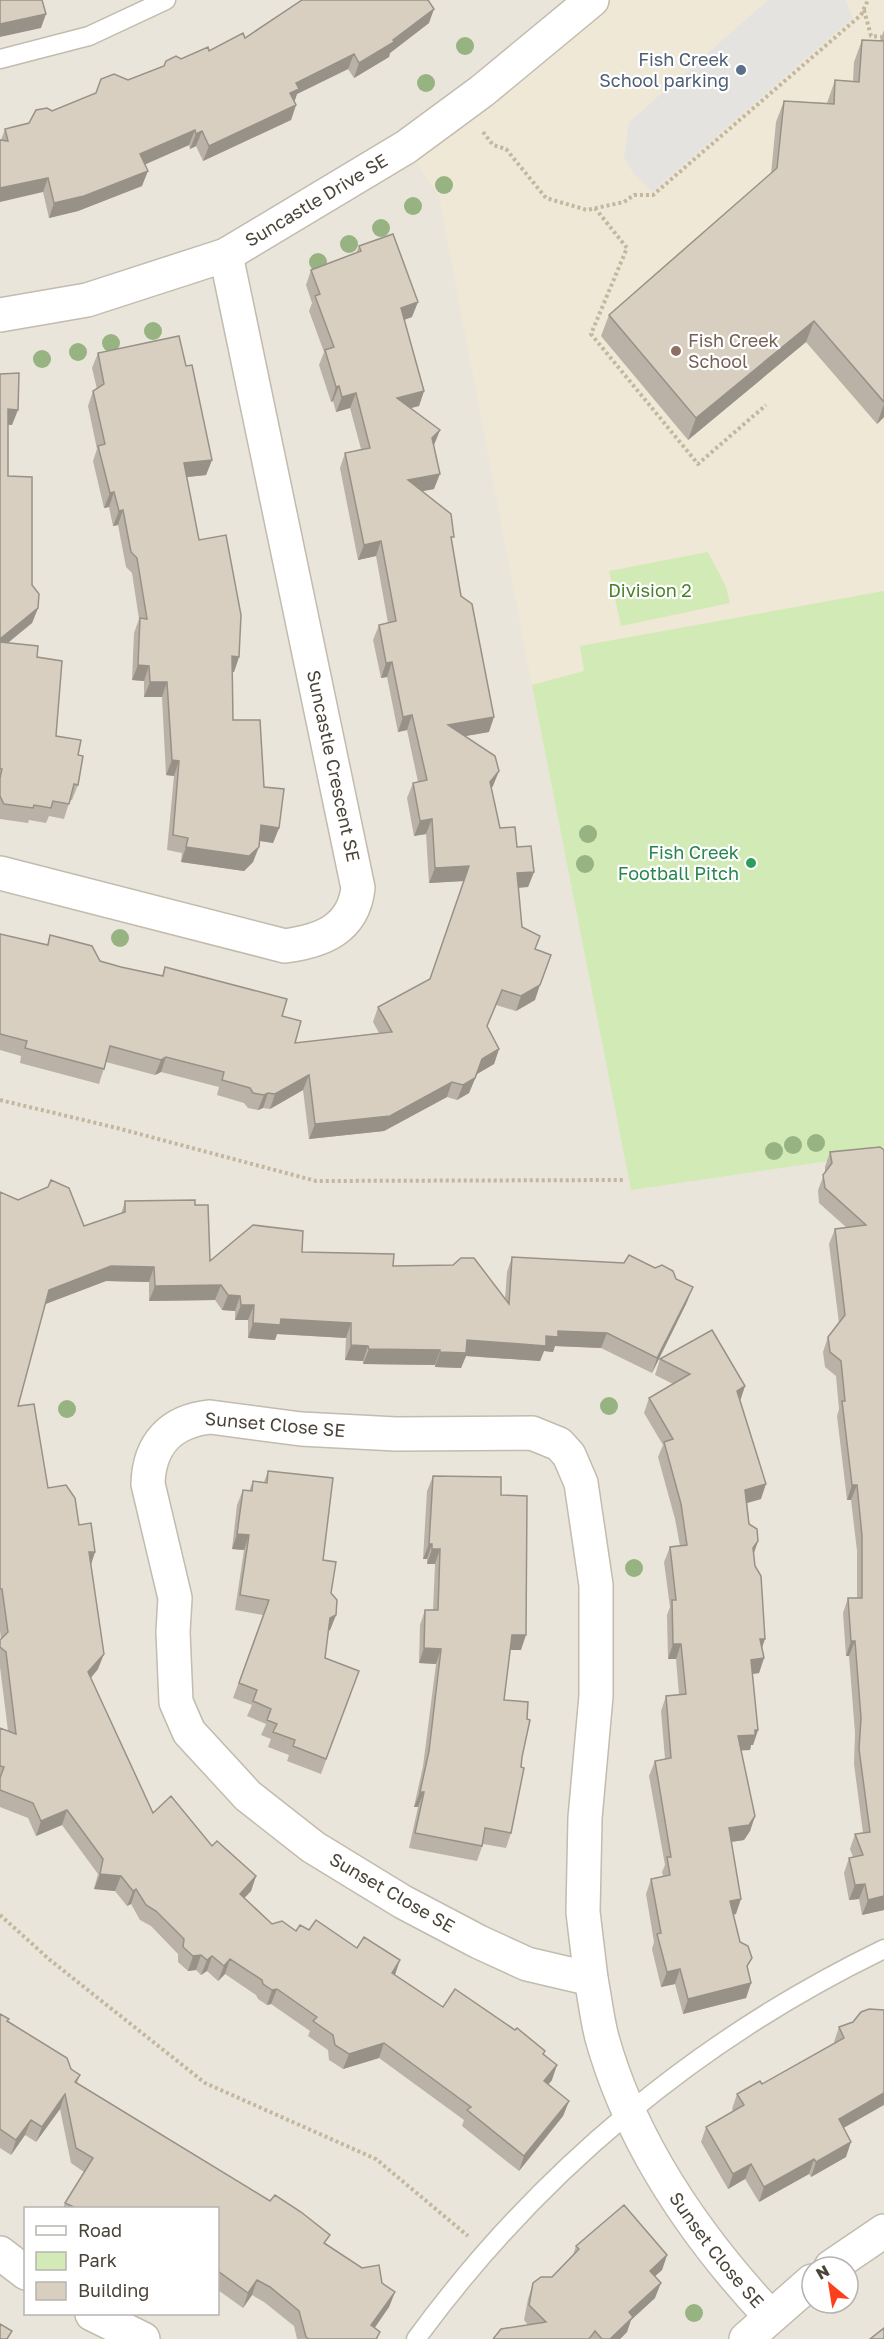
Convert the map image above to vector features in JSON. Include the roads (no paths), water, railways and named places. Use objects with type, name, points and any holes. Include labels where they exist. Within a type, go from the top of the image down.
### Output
[{"type":"street","name":"Suncastle Drive SE","points":[[0,315],[87,300],[226,255],[357,178],[462,106],[592,0]]},
{"type":"street","name":"Suncastle Crescent SE","points":[[0,873],[285,946],[316,941],[333,932],[348,916],[357,901],[358,888],[226,255]]},
{"type":"street","name":"Sunset Close SE","points":[[591,1979],[527,1964],[479,1942],[403,1902],[313,1847],[248,1796],[189,1732],[176,1702],[173,1632],[175,1598],[148,1484],[148,1468],[153,1452],[172,1429],[190,1420],[210,1417],[301,1429],[396,1434],[532,1433],[559,1444],[569,1455],[581,1483],[596,1585],[596,1696],[585,1818],[583,1912],[591,1979],[602,2038],[629,2112],[657,2169],[687,2219],[733,2277],[770,2316]]},
{"type":"street","points":[[849,2255],[884,2231]]},
{"type":"street","points":[[0,2253],[24,2271]]},
{"type":"street","points":[[746,2339],[800,2291]]},
{"type":"street","points":[[96,2315],[142,2339]]},
{"type":"lane","points":[[0,59],[89,36],[166,0]]},
{"type":"lane","points":[[416,2339],[486,2251],[537,2195],[629,2112],[724,2040],[788,2000],[884,1949]]},
{"type":"place","name":"Fish Creek School parking","points":[[741,70]]},
{"type":"place","name":"Fish Creek School","points":[[676,351]]},
{"type":"place","name":"Fish Creek Football Pitch","points":[[751,863]]},
{"type":"park label","name":"Division 2","points":[[650,591]]}]
